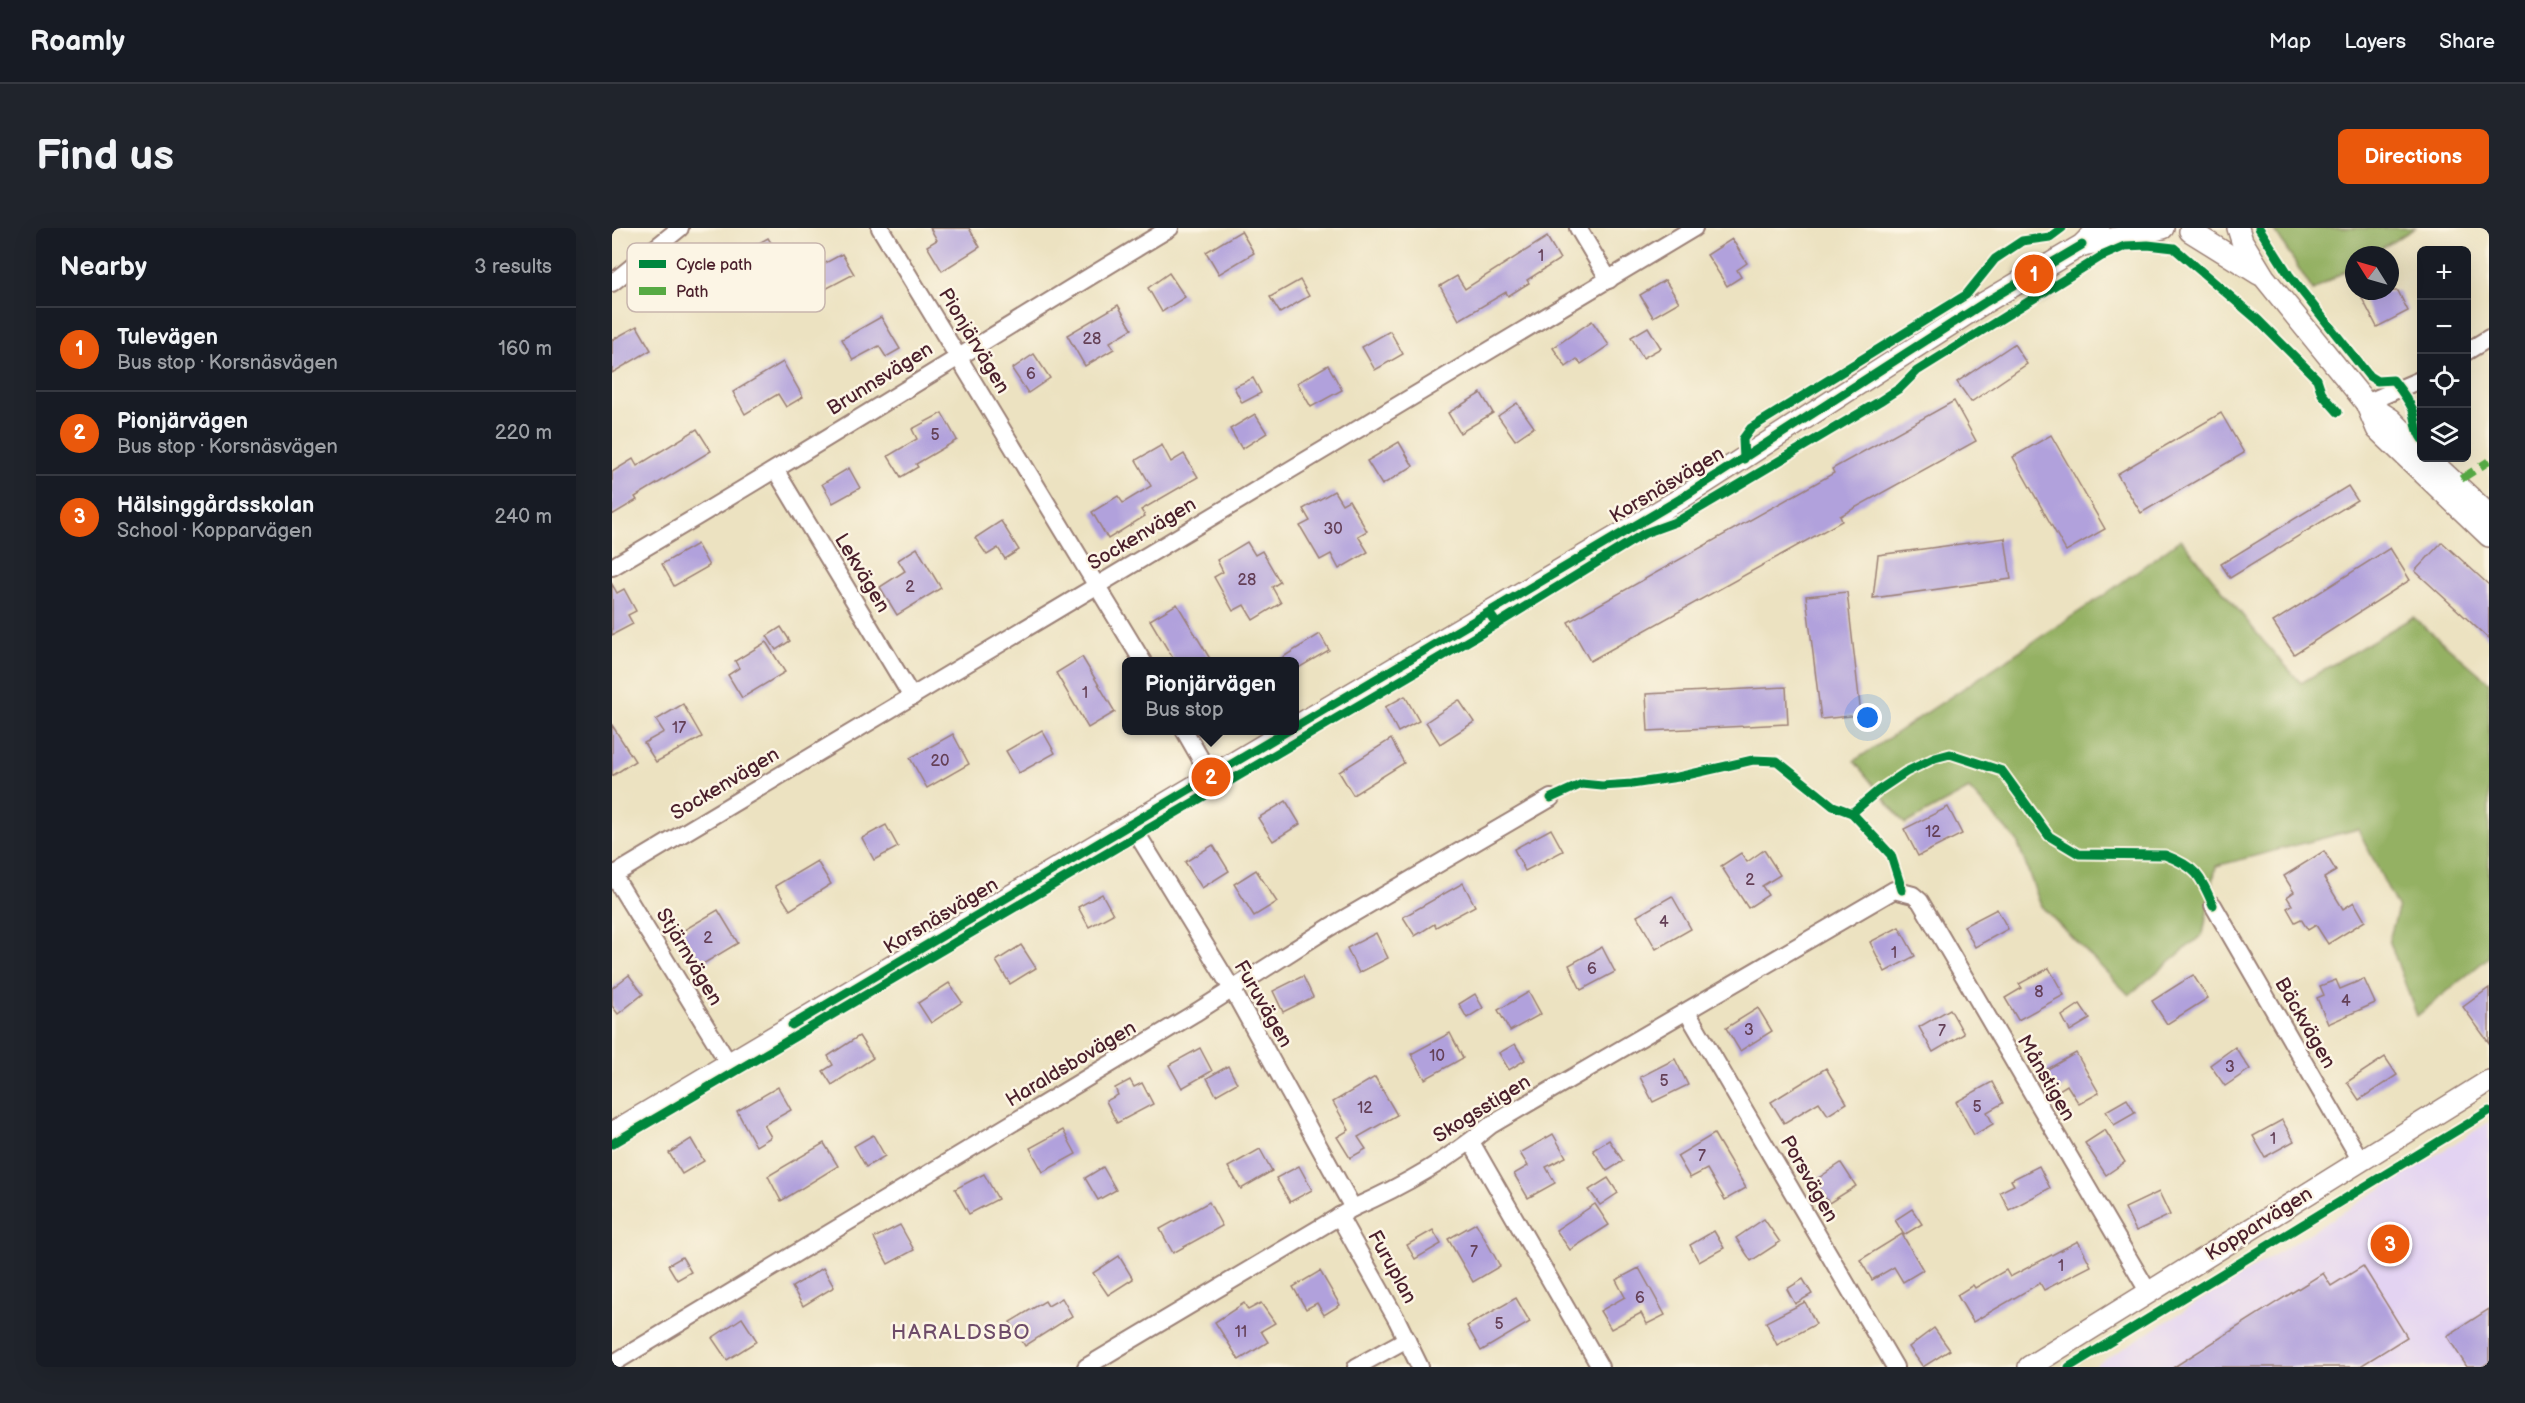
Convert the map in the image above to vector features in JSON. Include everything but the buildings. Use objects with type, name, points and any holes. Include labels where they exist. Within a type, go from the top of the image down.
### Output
[{"type":"street","points":[[661,243],[680,228]]},
{"type":"street","name":"Pionjärvägen","points":[[880,228],[1140,657]]},
{"type":"street","name":"Brunnsvägen","points":[[612,567],[776,471],[958,356],[1170,228]]},
{"type":"street","points":[[1578,228],[1609,280]]},
{"type":"street","name":"Sockenvägen","points":[[612,875],[1694,228]]},
{"type":"street","name":"Korsnäsvägen","points":[[1299,725],[1680,499],[1984,303],[2082,245],[2099,228]]},
{"type":"street","name":"Korsnäsvägen","points":[[2082,245],[2163,228]]},
{"type":"street","points":[[2238,228],[2242,241],[2264,277],[2366,403],[2377,429],[2489,536]]},
{"type":"street","points":[[2189,229],[2264,277]]},
{"type":"street","points":[[612,283],[627,271]]},
{"type":"street","points":[[2471,349],[2489,338]]},
{"type":"street","points":[[2366,403],[2417,381]]},
{"type":"street","points":[[2366,403],[2391,419],[2417,447]]},
{"type":"street","points":[[2432,462],[2489,515]]},
{"type":"street","name":"Lekvägen","points":[[776,471],[912,697]]},
{"type":"street","points":[[1187,735],[1211,777]]},
{"type":"street","name":"Korsnäsvägen","points":[[612,1133],[1281,735]]},
{"type":"street","name":"Haraldsbovägen","points":[[612,1364],[1232,989],[1330,927],[1551,798]]},
{"type":"street","name":"Furuvägen","points":[[1131,824],[1232,989],[1346,1212]]},
{"type":"street","name":"Stjärnvägen","points":[[612,875],[729,1064]]},
{"type":"street","name":"Skogsstigen","points":[[1086,1367],[1346,1212],[1376,1198],[1470,1142],[1491,1125],[1894,890],[1902,890]]},
{"type":"street","name":"Månstigen","points":[[1902,890],[1920,901],[2149,1293]]},
{"type":"street","name":"Bäckvägen","points":[[2213,905],[2361,1161]]},
{"type":"street","name":"Porsvägen","points":[[1687,1012],[1895,1367]]},
{"type":"street","name":"Kopparvägen","points":[[2029,1367],[2489,1081]]},
{"type":"street","points":[[1470,1142],[1600,1367]]},
{"type":"street","name":"Furuplan","points":[[1346,1212],[1420,1367]]},
{"type":"street","points":[[1356,1367],[1407,1338]]},
{"type":"shaded area","points":[[2489,1122],[2489,1367],[2093,1367]]},
{"type":"green space","points":[[2273,228],[2415,228],[2386,246],[2345,246],[2345,271],[2313,291]]},
{"type":"green space","points":[[2181,539],[2264,642],[2301,683],[2413,617],[2489,682],[2489,957],[2417,1016],[2389,940],[2398,909],[2358,829],[2216,866],[2203,934],[2129,995],[2041,906],[2017,841],[1969,789],[1905,824],[1854,761],[2107,593]]},
{"type":"marked path","points":[[2461,479],[2489,461]]},
{"type":"cycle path","points":[[1744,459],[1743,439],[1751,428],[1966,295],[1995,259],[2022,241],[2050,237],[2062,228]]},
{"type":"cycle path","points":[[2259,228],[2289,275],[2369,376],[2377,381],[2393,380],[2396,383],[2413,410],[2417,428]]},
{"type":"cycle path","points":[[1299,725],[1680,499],[1984,303],[2082,245]]},
{"type":"cycle path","points":[[1489,613],[1497,624],[1645,533],[1678,521],[1880,401],[1900,388],[1917,371],[2102,256],[2125,246],[2148,245],[2174,248],[2258,320],[2317,379],[2322,394],[2338,412]]},
{"type":"cycle path","points":[[612,1144],[1497,624]]},
{"type":"cycle path","points":[[792,1025],[1281,735]]},
{"type":"cycle path","points":[[1852,813],[1879,790],[1906,772],[1935,758],[1950,754],[2002,771],[2049,836],[2079,854],[2165,855],[2196,873],[2213,905]]},
{"type":"cycle path","points":[[1551,798],[1582,784],[1602,786],[1632,784],[1678,777],[1753,760],[1777,761],[1833,806],[1852,813],[1891,855],[1902,890]]},
{"type":"cycle path","points":[[2069,1367],[2489,1111]]},
{"type":"place","name":"Tulevägen","points":[[2034,274]]},
{"type":"place","name":"Pionjärvägen","points":[[1211,777]]},
{"type":"place","name":"Hälsinggårdsskolan","points":[[2390,1244]]},
{"type":"district","name":"HARALDSBO","points":[[961,1332]]}]
